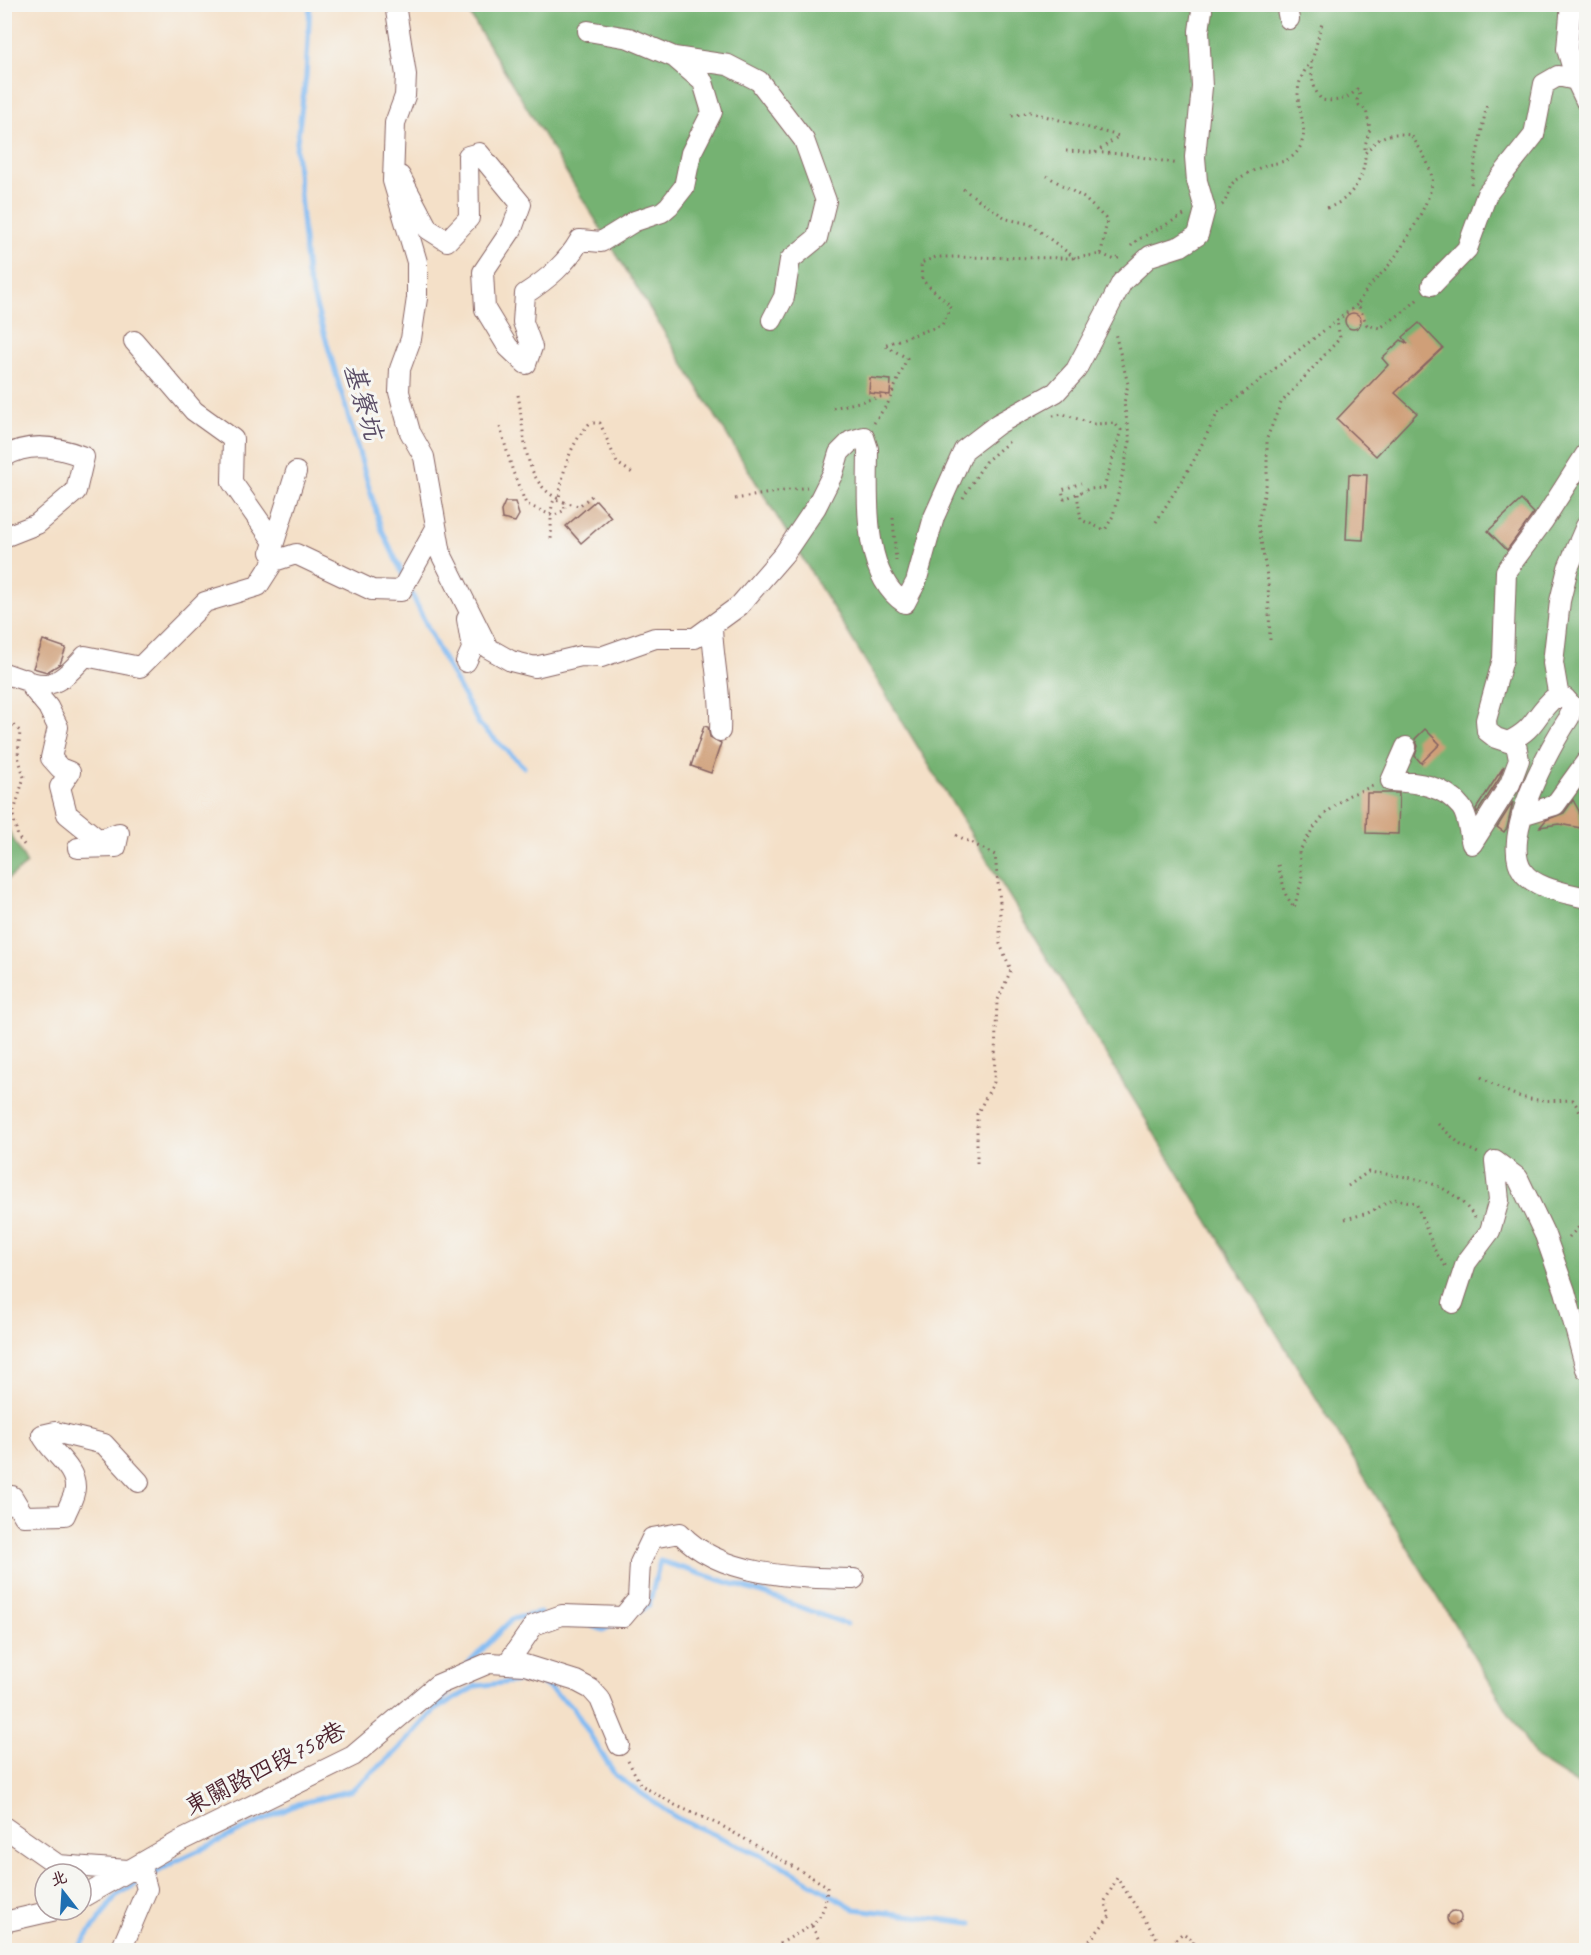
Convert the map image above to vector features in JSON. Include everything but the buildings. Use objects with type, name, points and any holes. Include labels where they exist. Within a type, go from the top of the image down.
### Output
[{"type":"street","points":[[395,4],[406,75],[405,96],[395,123],[393,181],[417,262],[417,298],[411,339],[400,369],[399,392],[410,432],[424,457],[441,554],[488,648],[511,661],[535,667],[581,656],[601,657],[655,638],[695,638],[712,627],[739,606],[784,554],[816,507],[839,453],[851,441],[864,437],[868,449],[870,541],[890,591],[905,603],[916,582],[934,517],[964,450],[998,424],[1056,392],[1076,370],[1122,282],[1150,256],[1181,246],[1198,235],[1205,209],[1195,167],[1202,87],[1199,32],[1202,10],[1198,4]]},
{"type":"street","points":[[1571,4],[1567,49],[1576,80],[1587,101]]},
{"type":"street","points":[[588,31],[629,38],[674,57],[728,65],[759,81],[804,140],[826,201],[816,238],[790,261],[784,297],[772,320]]},
{"type":"street","points":[[393,163],[428,229],[447,241],[470,218],[468,156],[478,153],[521,204],[512,229],[483,272],[484,309],[508,347],[526,364],[532,346],[523,322],[525,294],[551,276],[572,255],[580,240],[601,242],[634,221],[662,212],[684,187],[692,153],[712,112],[703,82],[674,57]]},
{"type":"street","points":[[1432,285],[1467,249],[1487,194],[1534,135],[1544,84],[1558,76],[1576,80]]},
{"type":"street","points":[[134,341],[194,411],[233,440],[232,482],[274,542]]},
{"type":"street","points":[[4,457],[15,450],[60,447],[84,457],[76,491],[37,524],[4,537]]},
{"type":"street","points":[[1587,454],[1543,521],[1506,571],[1503,659],[1486,720],[1486,731],[1508,742],[1535,724],[1542,709],[1555,697],[1565,698],[1572,706],[1569,718],[1522,814],[1518,825],[1517,846],[1522,872],[1537,883],[1587,898]]},
{"type":"street","points":[[263,578],[296,472]]},
{"type":"street","points":[[1559,698],[1553,663],[1560,601],[1568,568],[1587,526]]},
{"type":"street","points":[[4,673],[45,686],[62,680],[85,656],[140,667],[205,602],[258,586],[273,561],[296,554],[372,590],[401,591],[436,528]]},
{"type":"street","points":[[466,662],[472,649],[467,605]]},
{"type":"street","points":[[712,627],[713,651],[722,702],[720,731]]},
{"type":"street","points":[[25,680],[48,707],[58,727],[51,758],[60,768],[70,772],[60,787],[67,814],[99,840],[118,833],[116,847],[78,848]]},
{"type":"street","points":[[1406,747],[1391,781],[1418,782],[1445,792],[1463,808],[1472,844],[1510,784],[1519,760],[1515,739]]},
{"type":"street","points":[[1522,814],[1555,805],[1587,762]]},
{"type":"street","points":[[1453,1303],[1466,1263],[1490,1231],[1499,1200],[1495,1161]]},
{"type":"street","points":[[1495,1161],[1518,1178],[1545,1235],[1565,1291],[1587,1369]]},
{"type":"street","points":[[4,1506],[12,1496],[24,1516],[65,1515],[75,1487],[68,1465],[50,1450],[42,1436],[55,1432],[105,1444],[139,1482]]},
{"type":"street","points":[[507,1664],[534,1625],[562,1615],[623,1617],[638,1599],[640,1563],[652,1538],[681,1533],[694,1549],[775,1576],[854,1579]]},
{"type":"street","name":"東關路四段758巷","points":[[93,1891],[180,1841],[353,1756],[437,1685],[489,1663],[525,1665],[576,1681],[591,1689],[600,1699],[619,1745]]},
{"type":"street","points":[[4,1827],[58,1865],[130,1869],[142,1872],[147,1889],[122,1950]]},
{"type":"street","points":[[4,1922],[33,1915]]},
{"type":"path","points":[[1322,23],[1311,62],[1311,76],[1317,95],[1322,100],[1334,101],[1352,96],[1357,89],[1360,95],[1357,100],[1366,110],[1370,129],[1365,145],[1360,181],[1337,205],[1327,208]]},
{"type":"path","points":[[864,437],[888,403],[907,358],[884,345],[942,325],[951,306],[922,280],[921,263],[936,256],[1076,258],[1101,254],[1115,260],[1126,253],[1137,240],[1168,222],[1189,212],[1224,205],[1232,182],[1266,165],[1285,163],[1299,150],[1303,136],[1301,108],[1296,93],[1299,80],[1311,62]]},
{"type":"path","points":[[1472,190],[1471,179],[1487,104]]},
{"type":"path","points":[[1012,116],[1030,112],[1119,136],[1095,153]]},
{"type":"path","points":[[1156,522],[1193,462],[1217,414],[1358,304],[1368,286],[1394,258],[1428,198],[1432,178],[1422,152],[1411,135],[1390,133],[1374,143],[1365,153]]},
{"type":"path","points":[[1066,151],[1124,154],[1195,167]]},
{"type":"path","points":[[1047,176],[1084,198],[1107,220],[1101,254]]},
{"type":"path","points":[[963,189],[1006,219],[1030,224],[1076,258]]},
{"type":"path","points":[[1358,304],[1367,325],[1380,328],[1406,310],[1432,285]]},
{"type":"path","points":[[1077,494],[1081,520],[1094,523],[1105,530],[1113,516],[1131,441],[1124,402],[1128,384],[1107,312]]},
{"type":"path","points":[[1270,640],[1268,582],[1258,523],[1267,481],[1267,438],[1281,404],[1340,338],[1337,321]]},
{"type":"path","points":[[518,395],[527,442],[526,458],[549,495],[579,506],[594,494]]},
{"type":"path","points":[[833,408],[890,395]]},
{"type":"path","points":[[1052,416],[1063,414],[1093,424],[1114,423],[1121,430],[1104,488],[1089,489],[1064,500],[1062,490],[1081,483]]},
{"type":"path","points":[[559,499],[564,468],[578,435],[590,423],[600,423],[617,464],[634,474]]},
{"type":"path","points":[[500,427],[513,472],[526,504],[553,516]]},
{"type":"path","points":[[961,501],[973,486],[985,462],[1021,432]]},
{"type":"path","points":[[735,499],[795,488],[825,490]]},
{"type":"path","points":[[551,539],[553,516],[551,507],[554,500],[559,499]]},
{"type":"path","points":[[553,516],[565,510],[564,502]]},
{"type":"path","points":[[4,718],[20,731],[18,756],[24,777],[13,815],[18,837],[25,846]]},
{"type":"path","points":[[1278,865],[1286,895],[1294,908],[1302,879],[1299,852],[1325,814],[1347,796],[1391,781]]},
{"type":"path","points":[[956,835],[994,855],[1000,902],[1000,944],[1011,970],[997,1002],[994,1082],[977,1114],[978,1164]]},
{"type":"path","points":[[1481,1077],[1510,1095],[1534,1101],[1573,1100],[1587,1121]]},
{"type":"path","points":[[1438,1124],[1461,1145],[1495,1161]]},
{"type":"path","points":[[1348,1186],[1368,1172],[1415,1177],[1445,1189],[1462,1200],[1485,1238]]},
{"type":"path","points":[[1345,1219],[1368,1213],[1394,1199],[1416,1203],[1436,1253],[1449,1272]]},
{"type":"path","points":[[1569,1237],[1587,1220]]},
{"type":"path","points":[[619,1745],[642,1785],[675,1805],[722,1826],[827,1886],[826,1906],[812,1926],[789,1936],[772,1950]]},
{"type":"path","points":[[1082,1950],[1110,1916],[1105,1901],[1117,1878],[1164,1949],[1183,1933],[1194,1941],[1192,1950]]},
{"type":"path","points":[[812,1926],[824,1950]]},
{"type":"path","points":[[1234,1950],[1240,1944]]},
{"type":"green space","points":[[464,5],[1586,5],[1586,1790],[1537,1759]]},
{"type":"green space","points":[[5,824],[27,864],[4,881]]},
{"type":"waterway","name":"基寮坑","points":[[310,4],[306,77],[296,149],[307,275],[381,528],[404,577]]},
{"type":"waterway","points":[[1584,4],[1586,12]]},
{"type":"waterway","name":"基寮坑","points":[[409,588],[440,653],[479,724],[524,767]]},
{"type":"waterway","points":[[639,1611],[649,1605],[660,1561],[765,1594],[846,1624]]},
{"type":"waterway","points":[[467,1665],[512,1619],[540,1613]]},
{"type":"waterway","points":[[585,1623],[603,1630],[615,1624]]},
{"type":"waterway","points":[[77,1950],[117,1895],[176,1861],[298,1804],[352,1790],[396,1752],[434,1711],[476,1686],[537,1679],[573,1707],[615,1775],[677,1818],[778,1863],[855,1909],[972,1923]]},
{"type":"waterway","points":[[436,1708],[451,1687]]}]
